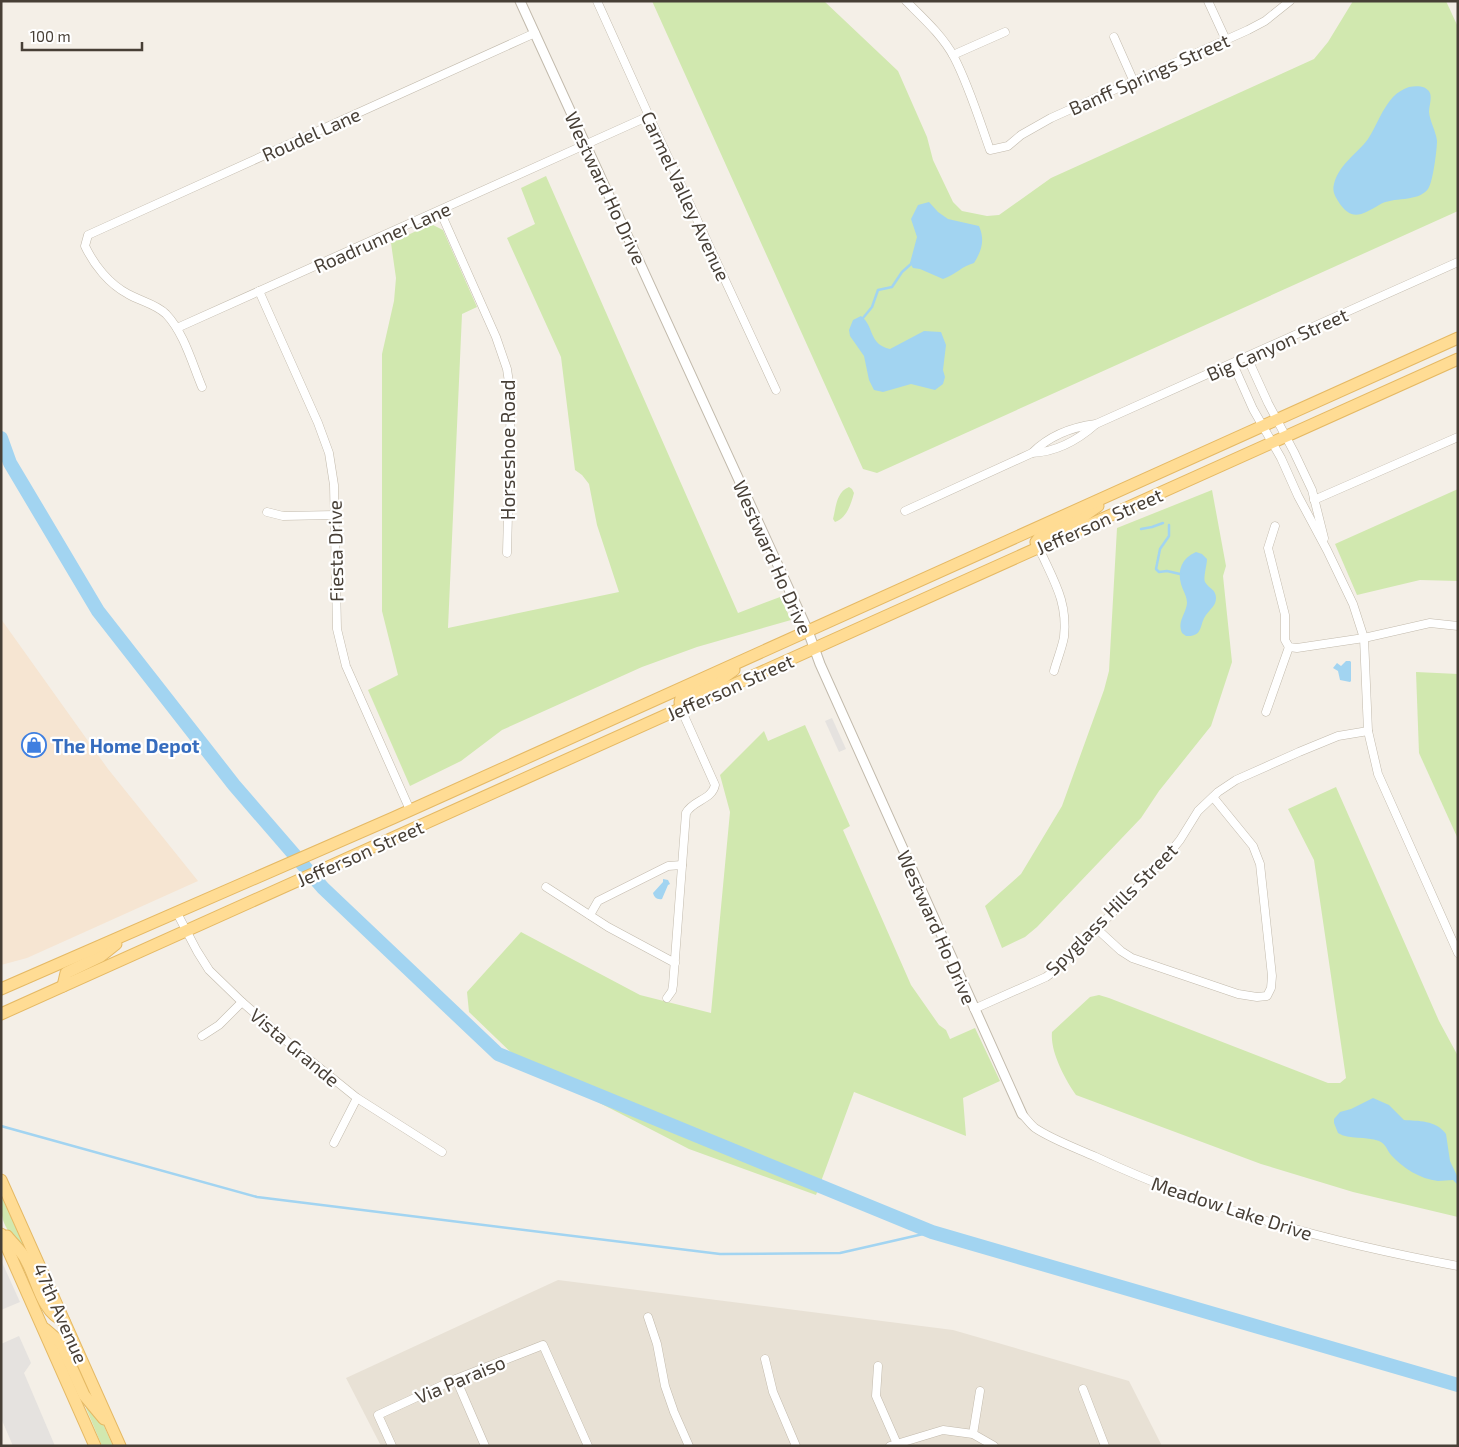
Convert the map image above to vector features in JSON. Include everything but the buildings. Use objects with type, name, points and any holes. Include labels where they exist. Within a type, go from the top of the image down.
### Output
[{"type":"main road","name":"Jefferson Street","points":[[1,989],[393,818],[1458,338]]},
{"type":"main road","name":"Jefferson Street","points":[[1,1014],[1458,360]]},
{"type":"main road","points":[[1039,548],[1036,542],[1038,538],[1081,518],[1125,488]]},
{"type":"main road","points":[[681,709],[680,702],[682,698],[720,680],[749,658]]},
{"type":"main road","points":[[63,986],[66,972],[101,956],[127,935]]},
{"type":"main road","name":"47th Avenue","points":[[1,1180],[120,1446]]},
{"type":"main road","points":[[1,1229],[26,1259],[48,1309],[55,1317],[64,1321]]},
{"type":"main road","name":"47th Avenue","points":[[1,1234],[95,1446]]},
{"type":"main road","points":[[43,1329],[60,1342],[84,1394],[113,1430]]},
{"type":"street","name":"Westward Ho Drive","points":[[520,1],[808,631],[1022,1114]]},
{"type":"street","name":"Carmel Valley Avenue","points":[[598,1],[776,390]]},
{"type":"street","points":[[906,1],[940,37],[953,55],[1005,32]]},
{"type":"street","points":[[1208,1],[1226,40]]},
{"type":"street","name":"Banff Springs Street","points":[[953,55],[970,93],[990,150],[1008,146],[1021,135],[1051,118],[1226,40],[1264,21],[1290,1]]},
{"type":"street","name":"Roudel Lane","points":[[177,328],[165,313],[127,294],[107,278],[84,246],[88,235],[535,33]]},
{"type":"street","points":[[1114,37],[1134,82]]},
{"type":"street","name":"Roadrunner Lane","points":[[177,328],[649,116]]},
{"type":"street","name":"Horseshoe Road","points":[[440,210],[496,336],[507,370],[511,396],[507,553]]},
{"type":"street","name":"Big Canyon Street","points":[[905,511],[1032,453],[1046,452],[1082,436],[1096,424],[1458,262]]},
{"type":"street","name":"Fiesta Drive","points":[[259,291],[318,423],[329,453],[334,486],[337,629],[346,666],[410,810]]},
{"type":"street","points":[[177,328],[202,387]]},
{"type":"street","points":[[1247,358],[1312,490],[1327,550]]},
{"type":"street","points":[[1232,364],[1253,409],[1281,458],[1298,496],[1353,604],[1364,638],[1368,731],[1378,774],[1458,953]]},
{"type":"street","points":[[1314,500],[1458,438]]},
{"type":"street","points":[[268,512],[283,516],[335,515]]},
{"type":"street","points":[[1266,712],[1289,647],[1285,640],[1285,615],[1268,548],[1274,526]]},
{"type":"street","points":[[1039,548],[1064,607],[1064,639],[1054,671]]},
{"type":"street","points":[[1289,647],[1297,648],[1364,638],[1430,623],[1458,626]]},
{"type":"street","points":[[667,998],[672,991],[675,963],[686,813],[691,806],[710,795],[715,786],[681,709]]},
{"type":"street","name":"Spyglass Hills Street","points":[[974,1009],[1046,977],[1061,966],[1167,856],[1180,840],[1198,811],[1236,780],[1338,736],[1368,731]]},
{"type":"street","points":[[1097,929],[1121,951],[1132,958],[1238,994],[1267,996],[1272,982],[1260,864],[1253,846],[1220,803],[1213,797]]},
{"type":"street","points":[[590,915],[598,901],[668,866],[682,866]]},
{"type":"street","points":[[546,887],[608,927],[675,963]]},
{"type":"street","name":"Vista Grande","points":[[177,913],[209,970],[242,1002],[357,1098],[442,1152]]},
{"type":"street","points":[[202,1036],[219,1025],[242,1002]]},
{"type":"street","points":[[334,1143],[357,1098]]},
{"type":"street","name":"Meadow Lake Drive","points":[[1022,1114],[1034,1127],[1143,1180],[1292,1229],[1394,1254],[1458,1266]]},
{"type":"street","points":[[648,1317],[657,1344],[665,1386],[689,1446]]},
{"type":"street","name":"Via Paraiso","points":[[392,1446],[378,1415],[456,1379],[543,1345],[588,1446]]},
{"type":"street","points":[[765,1358],[773,1392],[796,1446]]},
{"type":"street","points":[[878,1366],[876,1396],[895,1445],[943,1430],[973,1434],[994,1446]]},
{"type":"street","points":[[456,1379],[485,1446]]},
{"type":"street","points":[[1083,1389],[1105,1446]]},
{"type":"street","points":[[973,1434],[980,1391]]},
{"type":"shaded area","points":[[1,619],[108,769],[198,881],[27,958],[1,965]]},
{"type":"shaded area","points":[[832,718],[846,749],[839,752],[825,721]]},
{"type":"shaded area","points":[[1,1260],[20,1302],[1,1310]]},
{"type":"shaded area","points":[[558,1280],[953,1330],[1129,1381],[1162,1446],[381,1446],[346,1378]]},
{"type":"shaded area","points":[[19,1336],[31,1363],[24,1373],[55,1446],[13,1446],[1,1418],[1,1344]]},
{"type":"green space","points":[[652,1],[824,1],[898,71],[927,137],[933,160],[953,202],[962,211],[987,216],[999,215],[1051,178],[1314,59],[1328,42],[1353,1],[1446,1],[1458,27],[1458,211],[877,473],[863,469]]},
{"type":"green space","points":[[546,176],[738,613],[780,597],[791,620],[697,647],[642,667],[502,730],[461,761],[410,786],[368,690],[398,675],[382,611],[382,354],[394,301],[396,278],[391,243],[431,224],[443,230],[477,307],[462,314],[448,628],[619,592],[597,525],[589,484],[575,470],[561,357],[507,238],[535,224],[521,188]]},
{"type":"green space","points":[[849,487],[854,493],[850,506],[843,517],[835,522],[833,519],[839,496]]},
{"type":"green space","points":[[1458,489],[1458,581],[1420,580],[1357,595],[1335,544]]},
{"type":"green space","points":[[1212,490],[1226,566],[1223,576],[1232,662],[1211,726],[1159,791],[1141,818],[1037,927],[1025,937],[1002,948],[985,906],[1021,874],[1062,806],[1104,690],[1109,671],[1117,528]]},
{"type":"green space","points":[[1416,672],[1458,674],[1458,839],[1419,753]]},
{"type":"green space","points":[[805,725],[850,826],[843,830],[911,985],[939,1025],[946,1030],[950,1039],[975,1028],[1000,1081],[963,1098],[966,1136],[854,1092],[816,1195],[689,1149],[522,1063],[469,1012],[467,992],[521,932],[640,995],[711,1013],[730,812],[720,775],[764,731],[768,741]]},
{"type":"green space","points":[[1336,787],[1439,1021],[1458,1056],[1458,1217],[1353,1192],[1261,1164],[1076,1095],[1063,1073],[1053,1048],[1052,1032],[1090,997],[1099,995],[1328,1083],[1340,1083],[1346,1078],[1314,860],[1288,809]]},
{"type":"green space","points":[[1,1195],[24,1246],[21,1247],[4,1223]]},
{"type":"green space","points":[[89,1407],[104,1426],[113,1446],[102,1446],[86,1408]]},
{"type":"water","points":[[1409,87],[1423,87],[1431,95],[1429,112],[1437,141],[1430,186],[1418,196],[1385,202],[1362,214],[1352,214],[1343,208],[1335,195],[1333,187],[1336,177],[1344,165],[1368,139],[1393,97]]},
{"type":"water","points":[[929,202],[948,219],[979,226],[982,236],[981,249],[974,263],[943,279],[913,268],[910,263],[917,237],[911,219],[918,205]]},
{"type":"water","points":[[861,316],[878,343],[890,349],[924,331],[941,332],[946,345],[943,384],[935,390],[911,384],[883,392],[874,390],[869,380],[864,356],[850,336],[849,330],[853,320]]},
{"type":"water","points":[[1196,552],[1202,554],[1207,559],[1205,582],[1214,591],[1216,601],[1198,632],[1192,636],[1186,636],[1182,633],[1181,629],[1181,621],[1187,603],[1181,584],[1180,569],[1184,561]]},
{"type":"water","points":[[1346,661],[1351,662],[1350,682],[1340,680],[1338,671],[1333,668],[1337,663],[1341,666]]},
{"type":"water","points":[[663,879],[668,880],[670,884],[662,899],[659,899],[653,893],[663,882]]},
{"type":"water","points":[[1373,1098],[1389,1105],[1404,1120],[1426,1122],[1442,1129],[1446,1134],[1450,1161],[1458,1178],[1458,1185],[1453,1180],[1431,1180],[1412,1172],[1396,1160],[1385,1145],[1379,1141],[1338,1133],[1334,1119],[1340,1112],[1351,1109]]},
{"type":"waterway","points":[[863,318],[872,307],[878,290],[892,287],[902,272],[911,264]]},
{"type":"waterway","points":[[1,438],[10,463],[98,611],[234,785],[323,888],[498,1054],[932,1232],[1458,1385]]},
{"type":"waterway","points":[[1141,529],[1163,523]]},
{"type":"waterway","points":[[1169,525],[1169,536],[1160,549],[1156,569],[1159,572],[1167,571],[1180,574]]},
{"type":"waterway","points":[[1,1126],[257,1197],[720,1254],[840,1253],[932,1232]]},
{"type":"place","name":"The Home Depot","points":[[34,745]]}]
